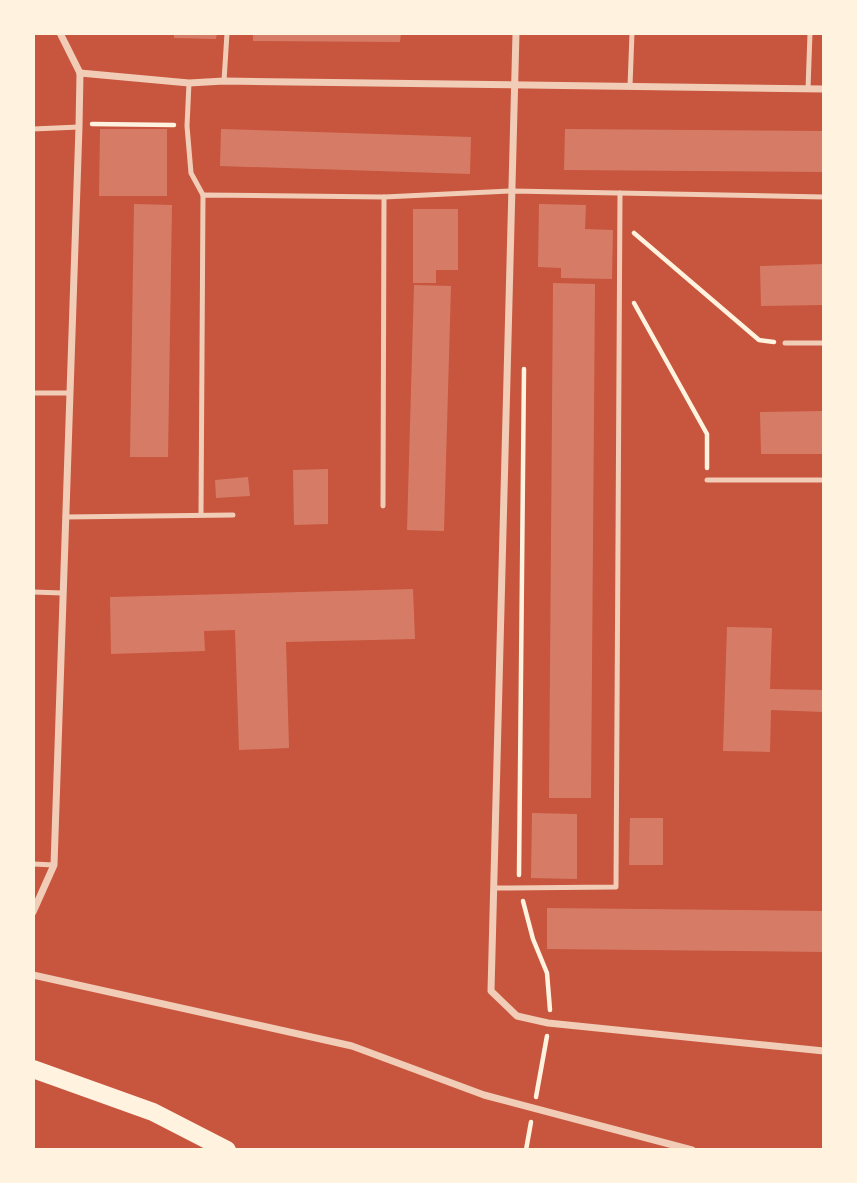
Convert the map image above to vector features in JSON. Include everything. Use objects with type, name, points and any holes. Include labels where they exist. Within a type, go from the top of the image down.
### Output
[{"type":"main road","points":[[33,1069],[153,1112],[227,1150]]},
{"type":"street","points":[[33,912],[54,865],[79,127],[80,74],[60,33]]},
{"type":"street","points":[[516,33],[491,991],[517,1016],[548,1023],[824,1051]]},
{"type":"street","points":[[80,74],[189,83],[224,81],[824,89]]},
{"type":"street","points":[[33,975],[352,1046],[484,1095],[692,1150]]},
{"type":"lane","points":[[224,81],[227,33]]},
{"type":"lane","points":[[630,86],[632,33]]},
{"type":"lane","points":[[808,89],[810,33]]},
{"type":"lane","points":[[189,83],[187,126],[191,173],[204,195],[201,514]]},
{"type":"lane","points":[[33,129],[79,127]]},
{"type":"lane","points":[[204,195],[384,197],[511,191],[824,197]]},
{"type":"lane","points":[[495,888],[617,887],[620,193]]},
{"type":"lane","points":[[383,506],[384,197]]},
{"type":"lane","points":[[785,343],[824,343]]},
{"type":"lane","points":[[33,393],[70,393]]},
{"type":"lane","points":[[707,480],[824,480]]},
{"type":"lane","points":[[65,517],[233,515]]},
{"type":"lane","points":[[33,592],[62,593]]},
{"type":"lane","points":[[33,864],[54,865]]},
{"type":"path","points":[[91,124],[187,126]]},
{"type":"path","points":[[620,221],[759,340],[785,343]]},
{"type":"path","points":[[620,278],[707,433],[707,480]]},
{"type":"path","points":[[519,888],[524,359]]},
{"type":"building","points":[[174,33],[217,33],[216,39],[174,38]]},
{"type":"building","points":[[253,33],[401,33],[400,42],[253,41]]},
{"type":"building","points":[[100,129],[167,129],[167,196],[99,196]]},
{"type":"building","points":[[221,129],[471,137],[470,174],[220,166]]},
{"type":"building","points":[[565,129],[824,131],[824,172],[564,170]]},
{"type":"building","points":[[134,204],[172,205],[168,457],[130,457]]},
{"type":"building","points":[[539,204],[586,205],[585,229],[613,230],[612,279],[561,278],[561,268],[538,267]]},
{"type":"building","points":[[413,209],[458,209],[458,270],[436,270],[436,283],[413,283]]},
{"type":"building","points":[[824,264],[824,305],[761,306],[760,266]]},
{"type":"building","points":[[553,283],[595,284],[591,798],[549,798]]},
{"type":"building","points":[[414,285],[451,286],[444,531],[407,530]]},
{"type":"building","points":[[824,411],[824,454],[761,454],[760,412]]},
{"type":"building","points":[[328,469],[328,524],[294,525],[293,470]]},
{"type":"building","points":[[248,477],[250,496],[216,498],[215,480]]},
{"type":"building","points":[[413,589],[415,639],[286,642],[289,748],[239,750],[235,630],[204,631],[205,651],[111,654],[110,597]]},
{"type":"building","points":[[727,627],[772,628],[770,689],[824,690],[824,712],[771,710],[770,752],[723,751]]},
{"type":"building","points":[[532,813],[577,814],[577,879],[531,878]]},
{"type":"building","points":[[630,818],[663,818],[663,865],[629,865]]},
{"type":"building","points":[[547,908],[824,911],[824,952],[547,949]]}]
